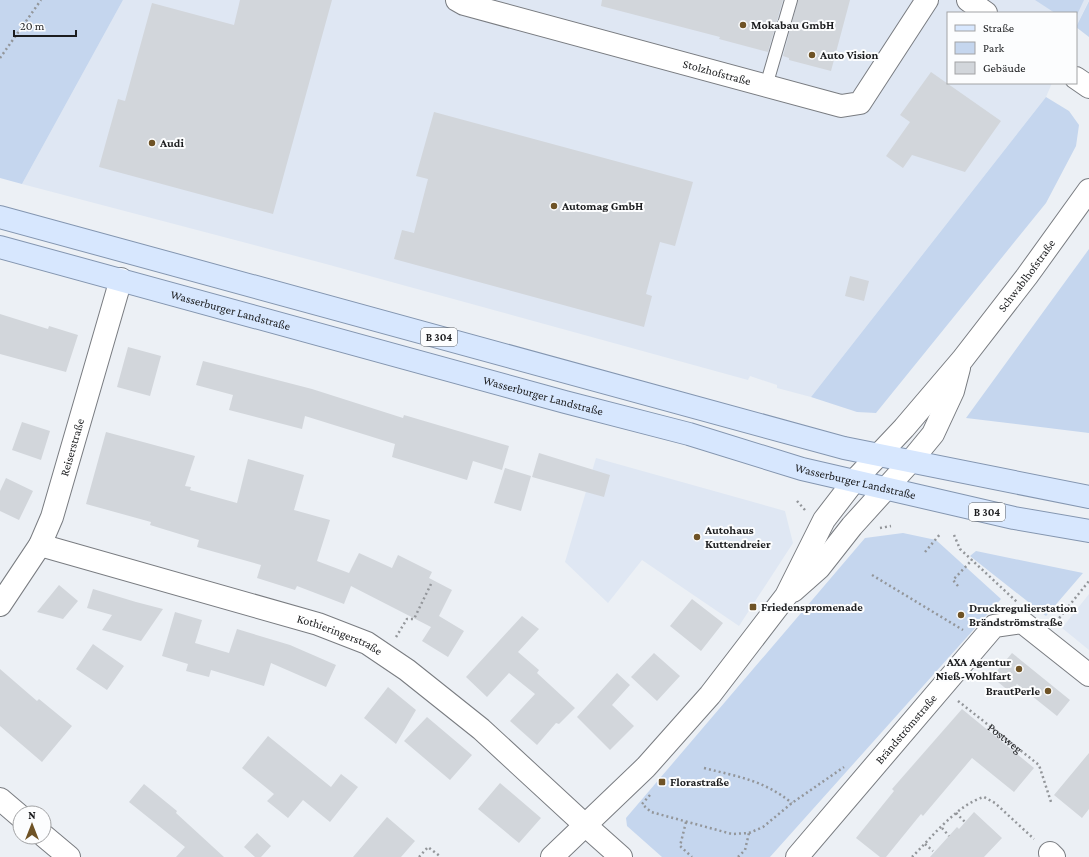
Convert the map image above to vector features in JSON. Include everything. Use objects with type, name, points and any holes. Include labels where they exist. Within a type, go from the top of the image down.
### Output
[{"type":"main road","name":"B 304","points":[[0,216],[844,448],[1089,497]]},
{"type":"main road","name":"Wasserburger Landstraße","points":[[0,247],[558,400],[689,434],[802,469],[1014,518],[1089,531]]},
{"type":"street","name":"Stolzhofstraße","points":[[457,0],[464,4],[841,106],[860,103],[926,0]]},
{"type":"street","points":[[968,0],[985,12]]},
{"type":"street","points":[[1077,79],[1089,88]]},
{"type":"street","name":"Schwablhofstraße","points":[[878,456],[962,360],[1027,276],[1089,190]]},
{"type":"street","name":"Reiserstraße","points":[[0,605],[40,545],[55,510],[121,279]]},
{"type":"street","name":"Schwablhofstraße","points":[[910,462],[933,434],[953,391],[962,360]]},
{"type":"street","points":[[552,857],[646,767],[710,695],[786,596],[824,520],[854,481],[878,456]]},
{"type":"street","points":[[786,596],[818,568],[852,526],[910,462]]},
{"type":"street","name":"Kothieringerstraße","points":[[40,545],[318,624],[367,643],[407,670],[481,729],[585,826]]},
{"type":"street","name":"Brändströmstraße","points":[[797,857],[940,687],[994,626],[1022,622],[1043,638]]},
{"type":"street","points":[[1043,638],[1089,675]]},
{"type":"street","points":[[0,799],[12,809]]},
{"type":"street","points":[[585,826],[621,857]]},
{"type":"street","points":[[52,843],[69,857]]},
{"type":"lane","points":[[766,86],[791,0]]},
{"type":"path","points":[[0,58],[41,0]]},
{"type":"path","points":[[925,552],[941,533]]},
{"type":"path","points":[[954,535],[960,549],[1019,604]]},
{"type":"path","points":[[958,586],[953,580],[972,560]]},
{"type":"path","points":[[872,574],[981,641]]},
{"type":"path","points":[[1043,638],[1089,581]]},
{"type":"path","points":[[386,656],[407,619],[414,619],[432,582]]},
{"type":"path","name":"Postweg","points":[[940,687],[1039,765],[1051,802]]},
{"type":"path","points":[[652,793],[642,804],[651,812],[732,834],[749,833],[763,827],[792,803],[851,762]]},
{"type":"path","points":[[704,768],[761,783],[777,791],[792,803]]},
{"type":"path","points":[[912,857],[956,814],[973,800],[984,797],[995,803],[1052,855]]},
{"type":"path","points":[[956,814],[965,822]]},
{"type":"path","points":[[686,822],[680,846],[692,857]]},
{"type":"path","points":[[942,828],[949,836]]},
{"type":"path","points":[[738,857],[745,850],[749,833]]},
{"type":"path","points":[[925,844],[933,851]]},
{"type":"path","points":[[419,857],[428,847],[441,857]]},
{"type":"shaded area","points":[[123,0],[1089,0],[1077,25],[1077,12],[947,12],[947,84],[1052,84],[1046,97],[811,397],[777,388],[777,385],[750,376],[748,380],[326,264],[22,184]]},
{"type":"shaded area","points":[[596,458],[785,511],[793,543],[739,626],[642,560],[608,603],[565,562]]},
{"type":"shaded area","points":[[1089,594],[1089,650],[1062,628]]},
{"type":"green space","points":[[0,0],[123,0],[22,184],[0,178]]},
{"type":"green space","points":[[1035,0],[1084,0],[1077,15],[1077,12],[1053,12]]},
{"type":"green space","points":[[1089,1],[1089,37],[1077,28]]},
{"type":"green space","points":[[1046,97],[1069,111],[1079,125],[1076,146],[1046,203],[876,413],[857,412],[811,397]]},
{"type":"green space","points":[[1089,249],[1089,433],[966,418]]},
{"type":"green space","points":[[903,533],[936,540],[1001,599],[770,857],[662,857],[627,826],[626,818],[865,538]]},
{"type":"green space","points":[[976,551],[1083,573],[1046,616],[970,556]]},
{"type":"building","points":[[240,0],[332,0],[273,214],[99,167],[118,99],[125,101],[152,3],[234,25]]},
{"type":"building","points":[[602,0],[783,0],[768,52],[719,39],[720,37],[601,6]]},
{"type":"building","points":[[798,0],[850,0],[831,71],[789,60],[789,58],[783,56]]},
{"type":"building","points":[[931,72],[1001,121],[965,172],[912,155],[903,168],[886,156],[910,122],[900,115]]},
{"type":"building","name":"Automag GmbH","points":[[434,112],[693,182],[675,246],[660,242],[646,294],[652,296],[644,327],[394,259],[402,230],[414,233],[428,179],[416,176]]},
{"type":"building","points":[[850,276],[869,281],[864,301],[845,296]]},
{"type":"building","points":[[0,314],[48,329],[49,326],[78,335],[66,372],[0,354]]},
{"type":"building","points":[[128,347],[161,356],[150,396],[117,387]]},
{"type":"building","points":[[203,361],[312,389],[403,418],[404,415],[509,446],[502,470],[473,461],[467,480],[392,457],[395,444],[305,416],[302,429],[229,410],[233,395],[196,385]]},
{"type":"building","points":[[22,422],[50,431],[41,460],[12,450]]},
{"type":"building","points":[[106,432],[195,456],[185,486],[191,487],[190,490],[237,503],[248,459],[304,475],[294,510],[330,520],[317,561],[349,573],[359,553],[392,568],[398,555],[432,572],[429,578],[452,590],[439,616],[464,631],[448,657],[422,641],[431,627],[351,586],[344,604],[297,586],[295,590],[257,578],[261,565],[197,547],[199,540],[150,525],[151,522],[86,504]]},
{"type":"building","points":[[539,453],[610,475],[604,497],[532,477]]},
{"type":"building","points":[[505,468],[531,476],[521,511],[494,503]]},
{"type":"building","points":[[6,478],[33,491],[19,520],[0,511],[0,491]]},
{"type":"building","points":[[59,585],[78,601],[63,619],[37,612]]},
{"type":"building","points":[[93,589],[163,609],[141,641],[102,630],[112,615],[87,608]]},
{"type":"building","points":[[692,599],[723,623],[701,651],[670,626]]},
{"type":"building","points":[[175,612],[202,620],[195,643],[229,653],[237,629],[290,645],[336,665],[326,687],[271,663],[264,686],[211,670],[209,677],[186,671],[188,664],[162,656]]},
{"type":"building","points":[[522,616],[539,629],[518,652],[539,670],[537,673],[575,708],[559,724],[556,723],[537,745],[510,721],[535,694],[509,673],[487,697],[466,677]]},
{"type":"building","points":[[93,644],[124,666],[107,690],[76,669]]},
{"type":"building","points":[[654,653],[680,676],[657,701],[631,677]]},
{"type":"building","points":[[1012,653],[1070,700],[1057,716],[1017,684],[1010,692],[992,677]]},
{"type":"building","points":[[0,669],[37,701],[39,699],[72,726],[42,762],[0,726]]},
{"type":"building","points":[[617,673],[630,685],[612,705],[634,726],[610,750],[577,717]]},
{"type":"building","points":[[388,687],[416,710],[396,744],[364,718]]},
{"type":"building","points":[[962,709],[1034,768],[1014,792],[972,758],[923,816],[921,814],[886,857],[880,857],[856,838],[894,791],[892,789]]},
{"type":"building","points":[[427,717],[472,755],[450,780],[404,741]]},
{"type":"building","points":[[268,736],[331,787],[341,774],[358,787],[330,822],[303,800],[288,818],[267,801],[274,794],[242,768]]},
{"type":"building","points":[[1089,753],[1089,809],[1082,818],[1054,795]]},
{"type":"building","points":[[500,783],[541,818],[519,843],[478,809]]},
{"type":"building","points":[[144,784],[177,811],[176,813],[224,857],[176,857],[185,847],[129,802]]},
{"type":"building","points":[[974,812],[1002,838],[984,857],[930,857],[957,827],[959,829]]},
{"type":"building","points":[[387,817],[415,841],[401,857],[353,857]]},
{"type":"building","points":[[257,833],[271,846],[261,857],[255,857],[244,847]]},
{"type":"place","name":"Mokabau GmbH","points":[[743,25]]},
{"type":"place","name":"Auto Vision","points":[[812,55]]},
{"type":"place","name":"Audi","points":[[152,143]]},
{"type":"place","name":"Automag GmbH","points":[[554,206]]},
{"type":"place","name":"Autohaus Kuttendreier","points":[[697,537]]},
{"type":"place","name":"Friedenspromenade","points":[[753,607]]},
{"type":"place","name":"Druckregulierstation Brändströmstraße","points":[[961,615]]},
{"type":"place","name":"AXA Agentur Nieß-Wohlfart","points":[[1019,669]]},
{"type":"place","name":"BrautPerle","points":[[1048,691]]},
{"type":"place","name":"Florastraße","points":[[662,782]]}]
